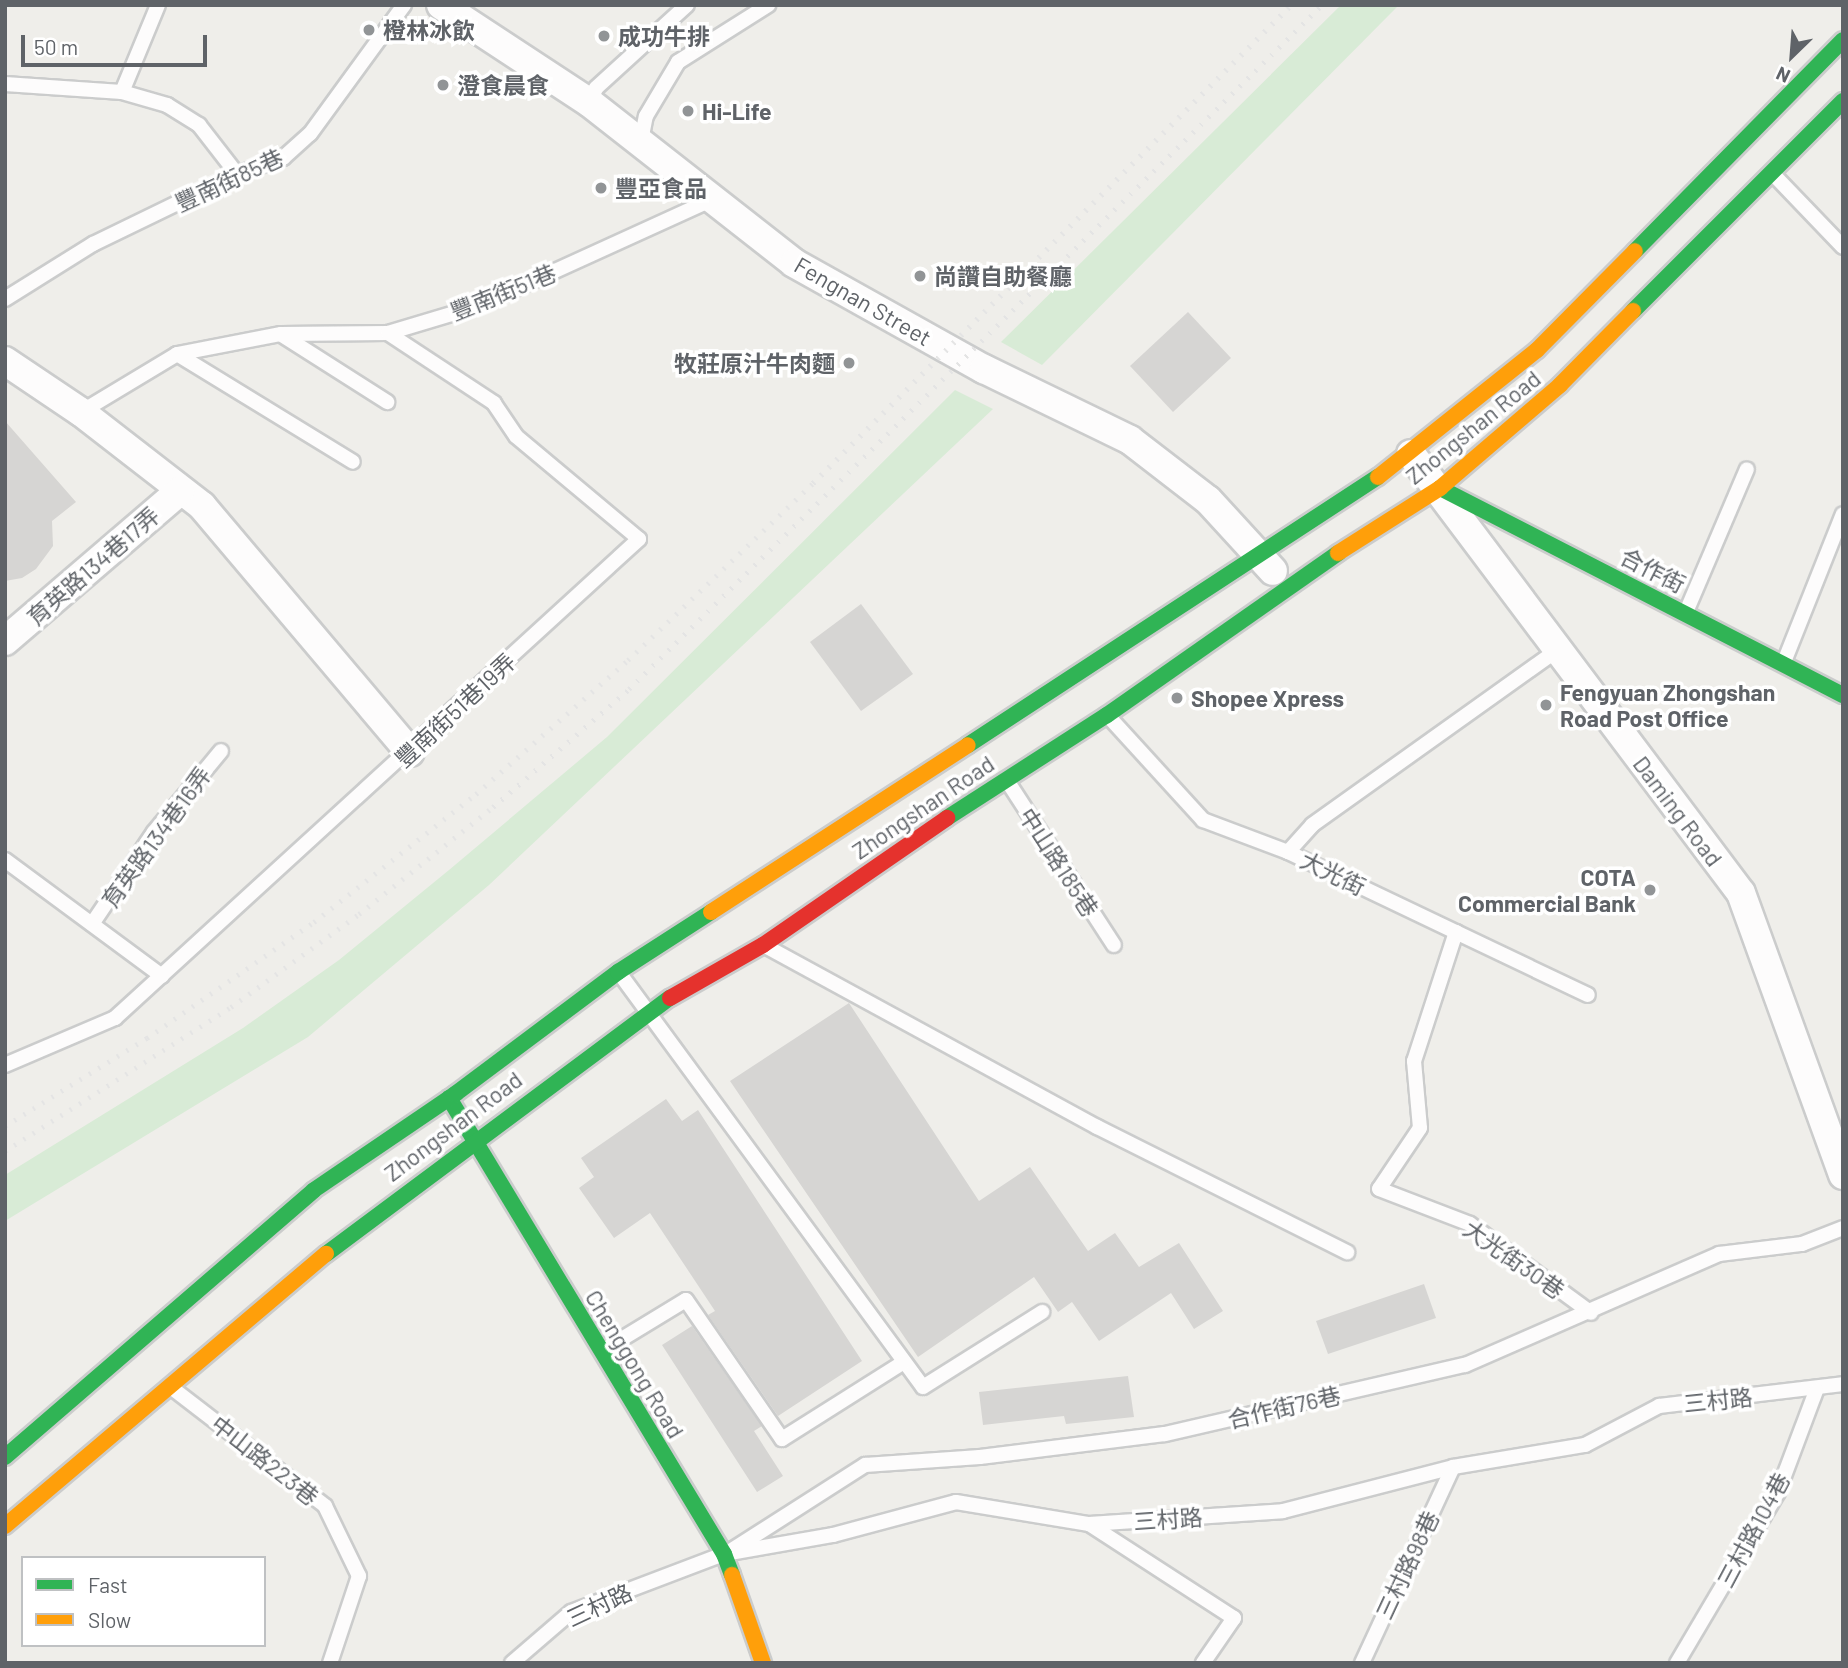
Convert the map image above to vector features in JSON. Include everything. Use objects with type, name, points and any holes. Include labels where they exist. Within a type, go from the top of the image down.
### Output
[{"type":"main road","name":"Zhongshan Road","points":[[5,1457],[314,1190],[449,1098],[618,972],[1263,555],[1412,454],[1537,350],[1843,40]]},
{"type":"main road","name":"Zhongshan Road","points":[[5,1526],[346,1237],[474,1138],[649,1010],[763,945],[1005,778],[1107,715],[1285,587],[1440,488],[1560,385],[1843,101]]},
{"type":"main road","name":"合作街","points":[[1440,488],[1843,695]]},
{"type":"main road","name":"Chenggong Road","points":[[449,1098],[724,1554],[763,1663]]},
{"type":"street","name":"Fengnan Street","points":[[441,5],[590,103],[794,262],[984,369],[1130,440],[1208,500],[1263,555],[1285,587]]},
{"type":"street","points":[[5,361],[81,412],[202,506],[410,752]]},
{"type":"street","name":"Daming Road","points":[[1412,454],[1741,893],[1843,1175]]},
{"type":"street","name":"育英路134巷17弄","points":[[5,641],[180,491]]},
{"type":"lane","points":[[122,92],[158,5]]},
{"type":"lane","name":"豐南街85巷","points":[[5,299],[93,244],[237,174],[284,158],[310,134],[404,5]]},
{"type":"lane","points":[[590,103],[596,88],[687,5]]},
{"type":"lane","points":[[641,141],[646,116],[678,62],[768,5]]},
{"type":"lane","points":[[5,84],[122,92],[167,105],[199,125],[237,174]]},
{"type":"lane","points":[[1773,174],[1843,247]]},
{"type":"lane","name":"豐南街51巷","points":[[81,412],[177,354],[281,334],[388,333],[478,306],[713,199]]},
{"type":"lane","name":"豐南街51巷19弄","points":[[5,1065],[115,1018],[410,752],[639,539],[516,436],[494,403],[388,333]]},
{"type":"lane","points":[[281,334],[387,402]]},
{"type":"lane","points":[[177,354],[354,462]]},
{"type":"lane","points":[[1686,613],[1747,469]]},
{"type":"lane","points":[[1784,663],[1843,514]]},
{"type":"lane","points":[[1288,852],[1312,825],[1557,650]]},
{"type":"lane","name":"大光街","points":[[1107,715],[1203,820],[1288,852],[1588,995]]},
{"type":"lane","name":"育英路134巷16弄","points":[[92,924],[155,832],[221,751]]},
{"type":"lane","name":"中山路185巷","points":[[1005,778],[1114,945]]},
{"type":"lane","name":"育英路134巷16弄","points":[[5,860],[162,976]]},
{"type":"lane","name":"大光街30巷","points":[[1456,932],[1414,1061],[1420,1128],[1379,1189],[1470,1224],[1591,1313]]},
{"type":"lane","points":[[763,945],[1097,1127],[1347,1252]]},
{"type":"lane","points":[[618,972],[649,1010],[923,1387],[1042,1312]]},
{"type":"lane","name":"合作街76巷","points":[[724,1554],[866,1465],[980,1457],[1165,1434],[1465,1366],[1591,1313],[1719,1254],[1802,1244],[1843,1228]]},
{"type":"lane","points":[[601,1352],[686,1300],[782,1439],[904,1362]]},
{"type":"lane","name":"三村路","points":[[512,1663],[571,1612],[724,1554],[833,1535],[956,1502],[1089,1524],[1283,1511],[1453,1467],[1585,1445],[1659,1406],[1816,1391],[1843,1384]]},
{"type":"lane","name":"中山路223巷","points":[[170,1387],[325,1506],[359,1576],[330,1663]]},
{"type":"lane","name":"三村路104巷","points":[[1677,1663],[1778,1492],[1816,1391]]},
{"type":"lane","name":"三村路98巷","points":[[1362,1663],[1453,1467]]},
{"type":"lane","points":[[1089,1524],[1234,1618],[1203,1663]]},
{"type":"green space","points":[[1341,5],[1399,5],[1042,365],[1001,342]]},
{"type":"green space","points":[[955,390],[993,409],[489,885],[308,1037],[5,1221],[5,1175],[243,1028],[339,960],[449,870],[607,737]]},
{"type":"building","points":[[1188,312],[1231,358],[1173,412],[1130,366]]},
{"type":"building","points":[[5,421],[76,502],[52,521],[53,546],[36,569],[22,578],[5,581]]},
{"type":"building","points":[[861,604],[913,674],[861,711],[810,642]]},
{"type":"building","points":[[849,1003],[979,1201],[1030,1167],[1088,1251],[1115,1233],[1139,1267],[1179,1243],[1223,1311],[1194,1329],[1171,1293],[1099,1341],[1072,1302],[1058,1312],[1034,1277],[918,1357],[730,1081]]},
{"type":"building","points":[[666,1099],[682,1121],[698,1110],[862,1361],[778,1416],[708,1315],[715,1311],[650,1213],[614,1238],[579,1188],[594,1177],[581,1158]]},
{"type":"building","points":[[1424,1284],[1436,1318],[1328,1354],[1316,1321]]},
{"type":"building","points":[[692,1326],[762,1426],[754,1431],[783,1476],[757,1492],[662,1345]]},
{"type":"building","points":[[1128,1376],[1134,1417],[1066,1424],[1064,1416],[983,1425],[979,1392]]},
{"type":"railway","points":[[5,1126],[147,1038],[314,922],[476,794],[628,660],[813,483],[1291,5]]},
{"type":"railway","points":[[5,1151],[231,1007],[359,914],[493,807],[629,689],[1322,5]]},
{"type":"traffic: fast","points":[[1635,251],[1843,40]]},
{"type":"traffic: fast","points":[[1633,311],[1843,101]]},
{"type":"traffic: fast","points":[[968,745],[1378,477]]},
{"type":"traffic: fast","points":[[1440,488],[1843,695]]},
{"type":"traffic: fast","points":[[947,818],[1107,715],[1338,553]]},
{"type":"traffic: fast","points":[[5,1457],[314,1190],[455,1094],[618,972],[711,912]]},
{"type":"traffic: fast","points":[[326,1254],[670,998]]},
{"type":"traffic: fast","points":[[449,1098],[724,1554],[732,1575]]},
{"type":"traffic: slow","points":[[1378,477],[1537,350],[1635,251]]},
{"type":"traffic: slow","points":[[1338,553],[1440,488],[1560,385],[1633,311]]},
{"type":"traffic: slow","points":[[711,912],[968,745]]},
{"type":"traffic: slow","points":[[5,1526],[326,1254]]},
{"type":"traffic: slow","points":[[732,1575],[763,1663]]},
{"type":"traffic: jam","points":[[670,998],[763,945],[947,818]]},
{"type":"place","name":"橙林冰飲","points":[[369,30]]},
{"type":"place","name":"成功牛排","points":[[604,36]]},
{"type":"place","name":"澄食晨食","points":[[443,85]]},
{"type":"place","name":"Hi-Life","points":[[688,111]]},
{"type":"place","name":"豐亞食品","points":[[601,188]]},
{"type":"place","name":"尚讚自助餐廳","points":[[920,276]]},
{"type":"place","name":"牧莊原汁牛肉麵","points":[[849,363]]},
{"type":"place","name":"Shopee Xpress","points":[[1177,698]]},
{"type":"place","name":"Fengyuan Zhongshan Road Post Office","points":[[1546,705]]},
{"type":"place","name":"COTA Commercial Bank","points":[[1650,890]]}]
